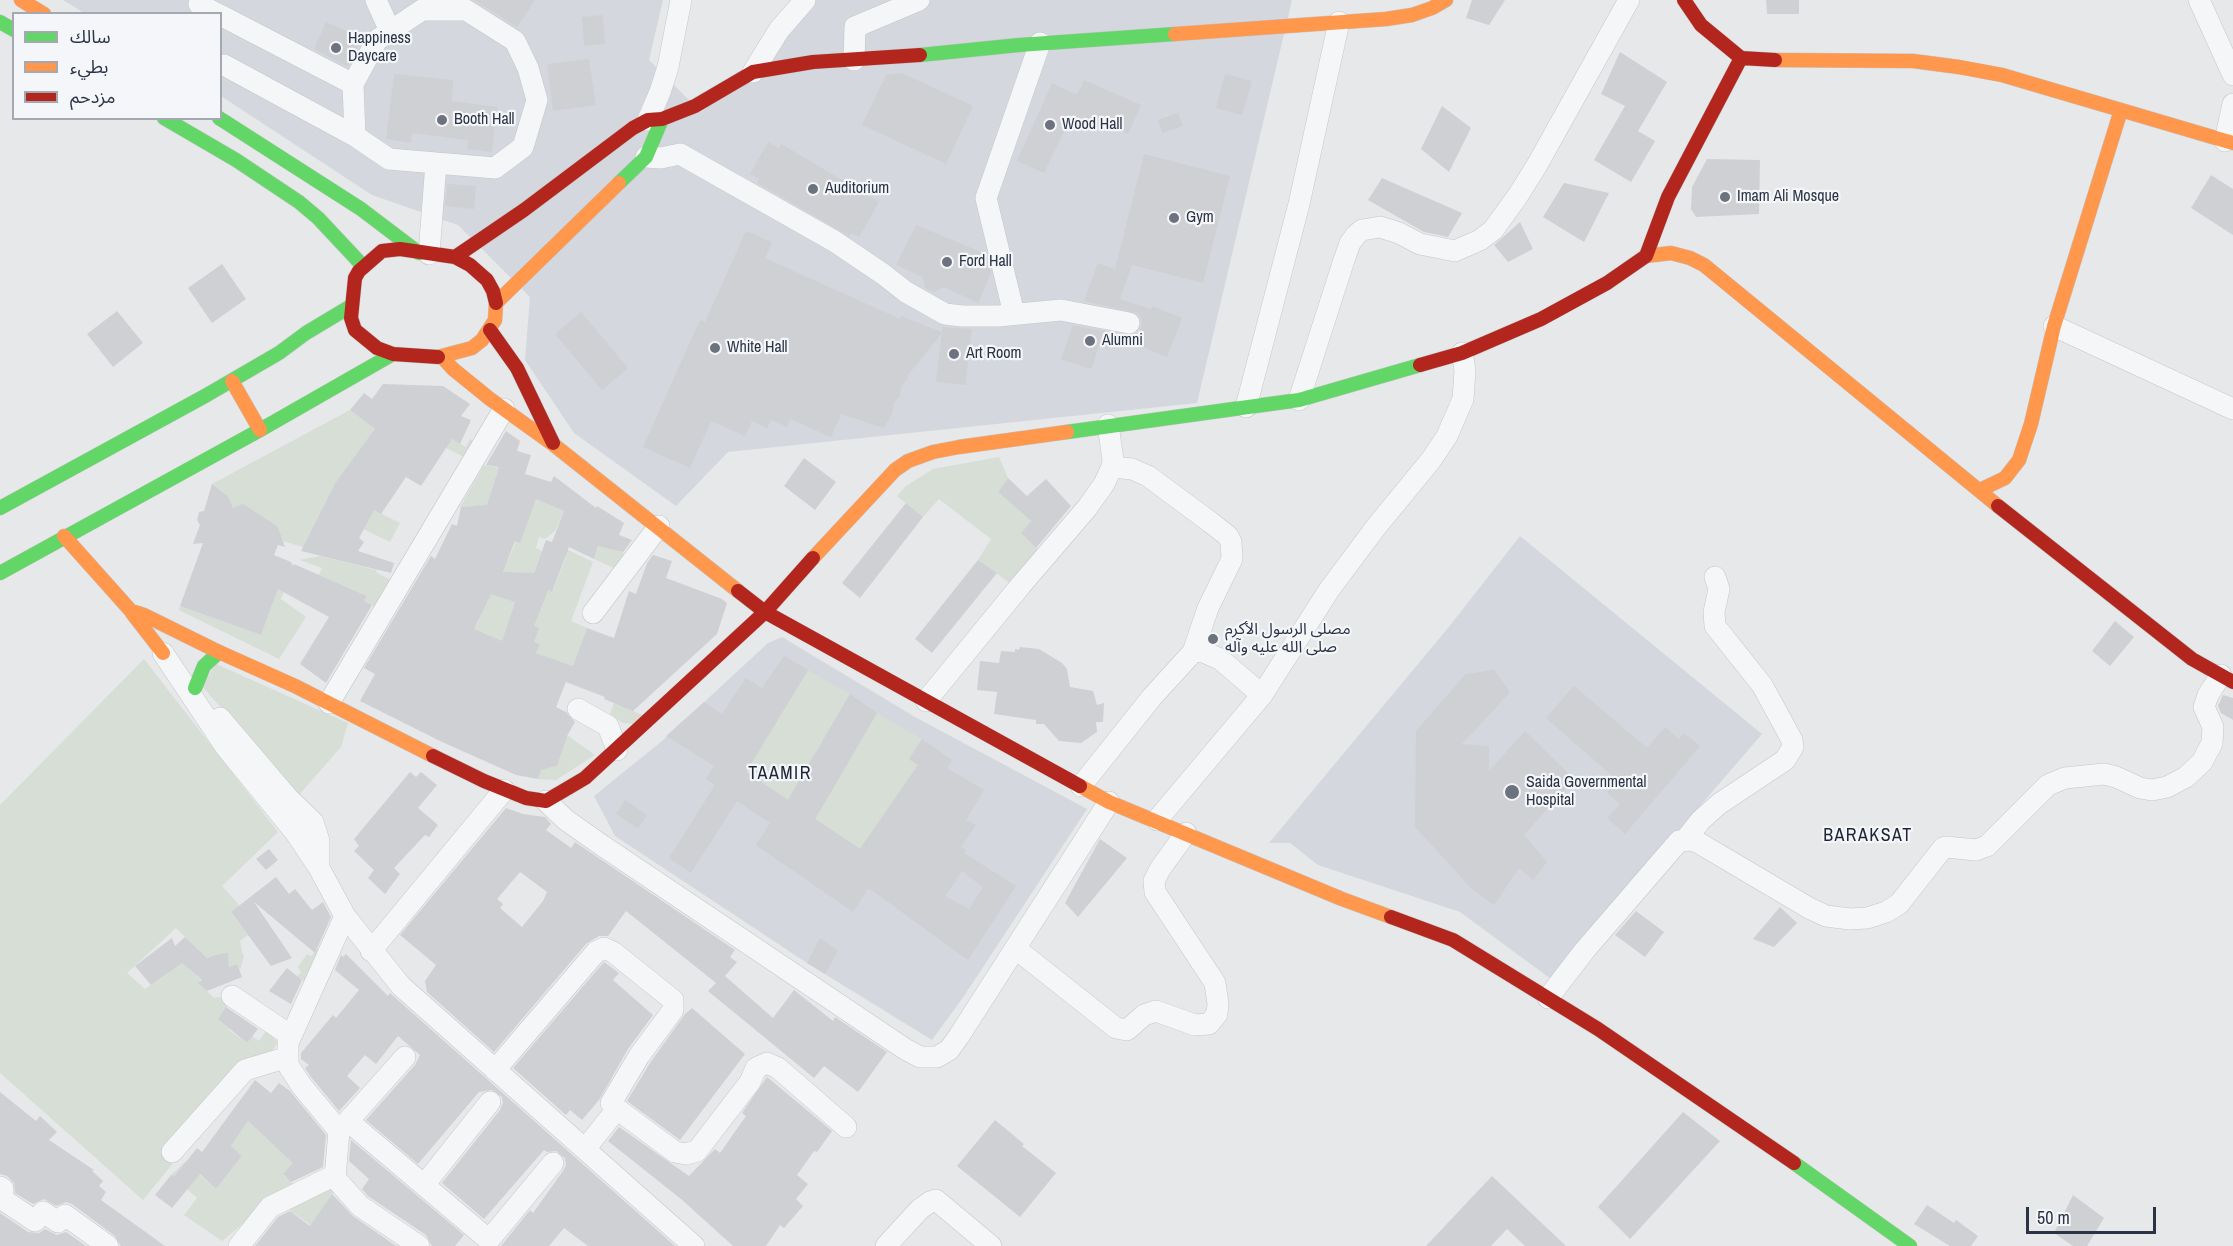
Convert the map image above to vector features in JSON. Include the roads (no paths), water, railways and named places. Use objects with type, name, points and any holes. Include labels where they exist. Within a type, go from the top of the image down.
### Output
[{"type":"street","points":[[21,0],[41,12]]},
{"type":"street","points":[[376,0],[390,31]]},
{"type":"street","points":[[496,303],[646,157],[660,92],[668,67],[681,0]]},
{"type":"street","points":[[753,72],[779,30],[805,0]]},
{"type":"street","points":[[854,60],[855,27],[919,0]]},
{"type":"street","points":[[455,257],[524,210],[624,133],[655,119],[694,106],[753,72],[813,62],[890,58],[1040,43],[1386,19],[1412,15],[1446,0]]},
{"type":"street","points":[[1299,399],[1347,252],[1356,235],[1362,230],[1380,227],[1399,233],[1420,244],[1455,251],[1480,240],[1493,230],[1537,165],[1629,0]]},
{"type":"street","points":[[1684,0],[1701,25],[1741,58],[1925,62],[2002,75],[2229,142],[2233,104]]},
{"type":"street","points":[[2199,0],[2233,75]]},
{"type":"street","points":[[224,65],[355,136],[389,159],[495,168],[523,147],[537,100],[528,68],[515,42],[458,5],[422,10],[377,40],[353,84],[355,136]]},
{"type":"street","points":[[222,16],[353,84]]},
{"type":"street","points":[[1246,407],[1299,204],[1339,22]]},
{"type":"street","points":[[1014,314],[986,198],[1040,43]]},
{"type":"street","points":[[1646,256],[1668,197],[1741,58]]},
{"type":"street","points":[[1980,490],[2005,478],[2019,460],[2031,424],[2054,326],[2121,110]]},
{"type":"street","points":[[167,120],[236,160],[299,202],[330,207]]},
{"type":"street","points":[[221,120],[330,207],[424,253]]},
{"type":"street","points":[[646,157],[661,158],[680,154],[834,241],[906,292],[945,314],[962,316],[1062,310],[1129,323]]},
{"type":"street","points":[[424,253],[436,163]]},
{"type":"street","points":[[330,207],[363,266]]},
{"type":"street","points":[[400,249],[455,257],[487,280],[496,303],[495,320],[490,330],[472,348],[442,357],[393,354],[377,348],[355,330],[351,318],[351,306],[355,278],[363,266],[382,251],[400,249]]},
{"type":"street","points":[[131,611],[144,615],[329,703],[385,733],[504,790],[537,801],[546,801],[585,778],[765,612],[866,500],[895,470],[908,462],[933,452],[1299,399],[1462,353],[1542,319],[1598,288],[1646,256],[1671,253],[1690,258],[1704,265],[2010,517],[2081,570],[2192,659],[2227,679],[2208,695],[2204,707],[2213,727],[2212,743],[2202,762],[2186,777],[2167,787],[2152,790],[2140,788],[2104,774],[2065,778],[2048,785],[1987,846],[1976,850],[1942,848],[1899,904],[1877,915],[1850,919],[1826,916],[1699,843],[1679,841],[1585,950],[1548,998]]},
{"type":"street","points":[[0,508],[232,381],[351,306]]},
{"type":"street","points":[[2054,326],[2233,409]]},
{"type":"street","points":[[490,330],[517,368],[554,445]]},
{"type":"street","points":[[1157,820],[1262,695],[1329,590],[1376,527],[1431,460],[1447,436],[1463,399],[1465,370],[1462,353]]},
{"type":"street","points":[[0,573],[393,354]]},
{"type":"street","points":[[442,357],[453,369],[554,445],[765,612],[1109,802],[1157,820],[1342,899],[1453,940],[1548,998],[1745,1128],[1910,1246]]},
{"type":"street","points":[[232,381],[260,430]]},
{"type":"street","points":[[329,703],[504,409]]},
{"type":"street","points":[[926,701],[1087,508],[1104,484],[1112,467],[1108,425]]},
{"type":"street","points":[[1081,786],[1152,697],[1193,652],[1208,608],[1232,559],[1231,542],[1210,522],[1148,476],[1132,469],[1112,467]]},
{"type":"street","points":[[593,613],[658,526]]},
{"type":"street","points":[[64,536],[131,611],[225,746],[295,832],[319,868],[345,916],[401,986],[694,1246]]},
{"type":"street","points":[[1685,840],[1691,830],[1707,815],[1785,760],[1793,747],[1792,740],[1762,686],[1715,626],[1714,612],[1719,589],[1716,578]]},
{"type":"street","points":[[1193,652],[1200,651],[1220,659],[1262,695]]},
{"type":"street","points":[[195,688],[204,666],[219,652]]},
{"type":"street","points":[[162,653],[176,663],[288,798],[313,822],[319,842],[319,868]]},
{"type":"street","points":[[578,710],[608,726],[617,750]]},
{"type":"street","points":[[371,951],[504,790]]},
{"type":"street","points":[[546,801],[566,820],[603,846],[920,1057],[938,1057],[949,1050],[1109,802]]},
{"type":"street","points":[[1016,948],[1116,1028],[1127,1030],[1144,1015],[1156,1011],[1196,1025],[1209,1024],[1216,1014],[1218,1004],[1215,983],[1155,892],[1154,881],[1160,869],[1186,833]]},
{"type":"street","points":[[345,916],[288,1043],[288,1065],[301,1085],[343,1126],[424,1185],[489,1240],[553,1163]]},
{"type":"street","points":[[495,1070],[596,952],[604,948],[613,952],[673,1000],[673,1010],[639,1056],[610,1103],[675,1152],[686,1154],[697,1151],[750,1082],[756,1068],[767,1063],[778,1068],[846,1127]]},
{"type":"street","points":[[232,996],[291,1036]]},
{"type":"street","points":[[405,1057],[343,1126],[335,1178],[360,1206],[419,1246]]},
{"type":"street","points":[[172,1152],[246,1070],[288,1058]]},
{"type":"street","points":[[424,1185],[490,1102]]},
{"type":"street","points":[[585,1149],[617,1109]]},
{"type":"street","points":[[239,1246],[270,1207],[335,1175]]},
{"type":"street","points":[[0,1187],[3,1189],[2,1199],[35,1221],[43,1212],[58,1222],[65,1215],[108,1246]]},
{"type":"street","points":[[886,1246],[921,1209],[936,1200],[991,1246]]},
{"type":"place","name":"Happiness Daycare","points":[[336,48]]},
{"type":"place","name":"Booth Hall","points":[[442,120]]},
{"type":"place","name":"Wood Hall","points":[[1050,125]]},
{"type":"place","name":"Auditorium","points":[[813,189]]},
{"type":"place","name":"Imam Ali Mosque","points":[[1725,197]]},
{"type":"place","name":"Gym","points":[[1174,218]]},
{"type":"place","name":"Ford Hall","points":[[947,262]]},
{"type":"place","name":"Alumni","points":[[1090,341]]},
{"type":"place","name":"White Hall","points":[[715,348]]},
{"type":"place","name":"Art Room","points":[[954,354]]},
{"type":"place","name":"مصلى الرسول الأكرم صلى الله عليه وآله","points":[[1213,639]]},
{"type":"place","name":"Saida Governmental Hospital","points":[[1512,792]]},
{"type":"district","name":"TAAMIR","points":[[780,774]]},
{"type":"district","name":"BARAKSAT","points":[[1868,836]]}]
